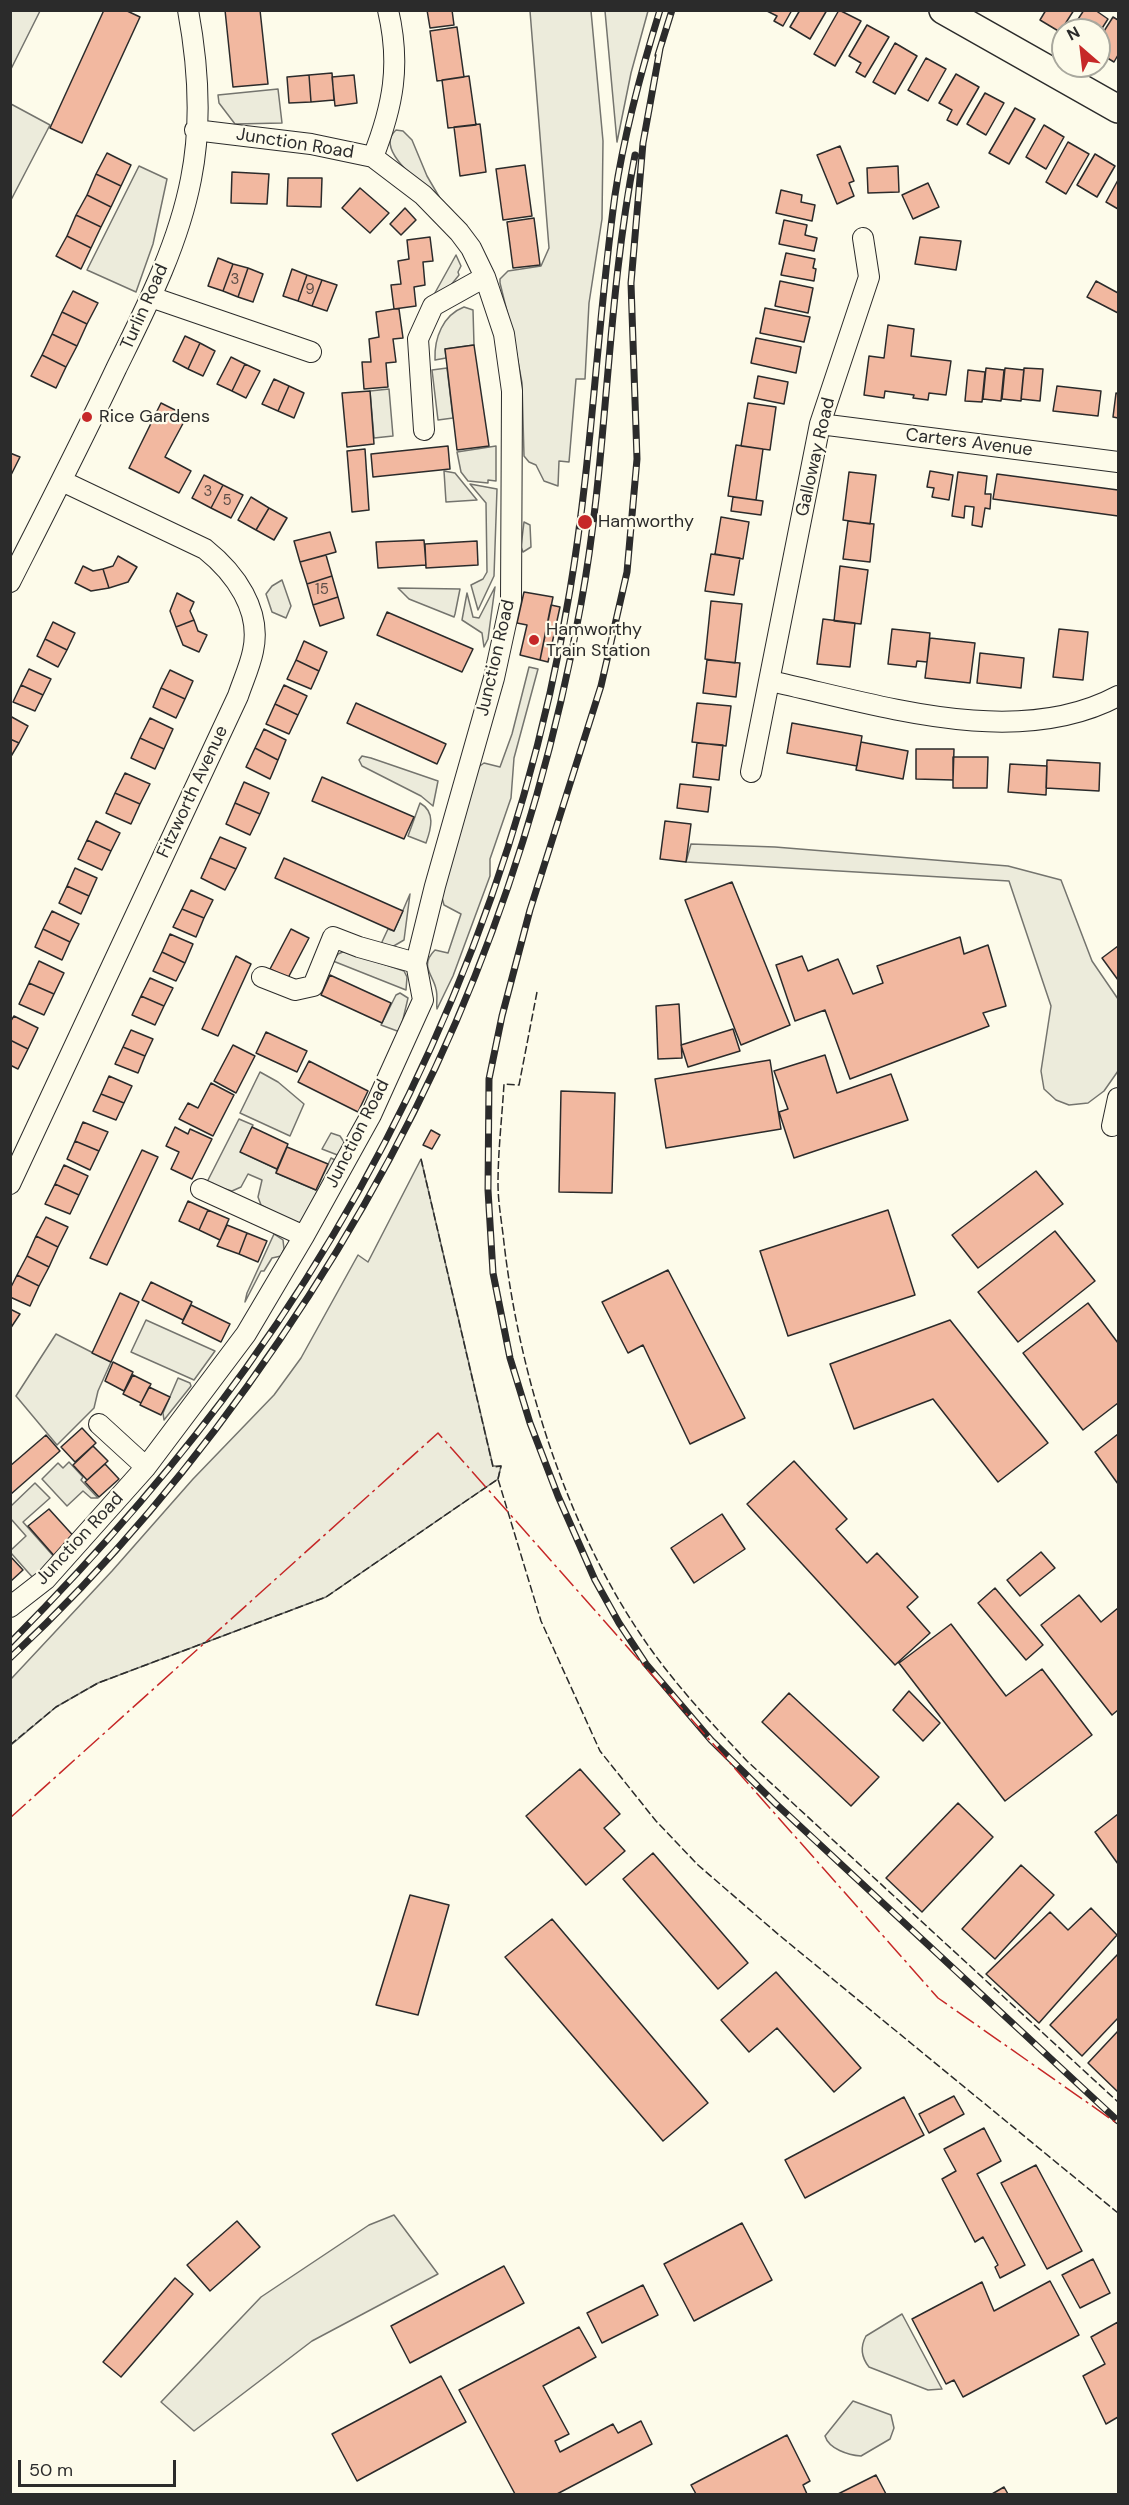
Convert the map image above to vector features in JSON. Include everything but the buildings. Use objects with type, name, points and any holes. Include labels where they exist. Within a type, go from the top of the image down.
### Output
[{"type":"main road","points":[[943,10],[1119,109]]},
{"type":"street","name":"Turlin Road","points":[[10,582],[17,553],[62,481],[152,297],[174,238],[191,178],[195,130],[197,57],[188,10]]},
{"type":"street","points":[[373,157],[387,122],[394,85],[393,41],[388,10]]},
{"type":"street","name":"Junction Road","points":[[10,1607],[46,1579],[146,1467],[246,1335],[371,1115],[423,1000],[416,963],[435,886],[494,678],[511,600],[512,391],[504,334],[471,248],[459,232],[404,178],[373,157],[311,144],[195,130]]},
{"type":"street","name":"Galloway Road","points":[[751,772],[820,424],[869,277],[863,238]]},
{"type":"street","points":[[423,430],[417,339],[433,306],[484,277]]},
{"type":"street","points":[[152,297],[311,352]]},
{"type":"street","name":"Carters Avenue","points":[[820,424],[1119,462]]},
{"type":"street","name":"Fitzworth Avenue","points":[[10,1184],[238,696],[254,651],[254,626],[248,603],[236,580],[220,561],[205,549],[62,481]]},
{"type":"street","points":[[770,681],[928,715],[988,721],[1061,717],[1096,708],[1119,696]]},
{"type":"street","points":[[261,977],[295,990],[313,986],[333,937],[416,963]]},
{"type":"street","points":[[1112,1126],[1119,1098]]},
{"type":"street","points":[[201,1189],[304,1236]]},
{"type":"street","points":[[99,1424],[146,1467]]},
{"type":"shaded area","points":[[10,11],[40,11],[11,69]]},
{"type":"shaded area","points":[[530,11],[591,11],[603,141],[602,219],[589,303],[585,379],[576,379],[569,462],[559,461],[558,486],[544,481],[536,465],[524,456],[522,383],[500,283],[500,279],[508,271],[541,266],[549,248]]},
{"type":"shaded area","points":[[605,11],[648,11],[631,73],[617,142]]},
{"type":"shaded area","points":[[278,89],[282,123],[235,124],[219,103],[218,95]]},
{"type":"shaded area","points":[[11,104],[50,125],[11,200]]},
{"type":"shaded area","points":[[396,130],[403,131],[412,140],[427,176],[441,200],[396,158],[391,148],[391,139]]},
{"type":"shaded area","points":[[139,166],[167,179],[153,244],[136,292],[87,270]]},
{"type":"shaded area","points":[[456,255],[461,266],[459,275],[451,285],[431,300]]},
{"type":"shaded area","points":[[464,307],[473,310],[474,345],[445,349],[446,358],[435,360],[436,344],[441,328],[450,316]]},
{"type":"shaded area","points":[[447,368],[453,418],[438,420],[432,370]]},
{"type":"shaded area","points":[[389,389],[393,436],[374,438],[370,391]]},
{"type":"shaded area","points":[[496,446],[496,481],[488,480],[488,483],[468,481],[461,472],[457,452]]},
{"type":"shaded area","points":[[444,471],[455,473],[477,500],[446,502]]},
{"type":"shaded area","points":[[470,484],[497,489],[494,576],[478,610],[471,585],[483,579],[487,572],[486,503]]},
{"type":"shaded area","points":[[524,522],[530,525],[531,547],[523,552],[521,547]]},
{"type":"shaded area","points":[[282,580],[291,606],[286,618],[272,612],[266,594],[272,586]]},
{"type":"shaded area","points":[[495,587],[488,639],[484,647],[482,633],[462,620],[467,593],[473,617],[479,618]]},
{"type":"shaded area","points":[[398,588],[460,589],[454,617],[409,599]]},
{"type":"shaded area","points":[[529,667],[538,669],[514,758],[511,798],[490,859],[490,876],[453,976],[437,1009],[437,992],[428,970],[428,961],[435,950],[448,953],[461,914],[444,905],[441,894],[477,768],[484,763],[500,767],[512,734]]},
{"type":"shaded area","points":[[362,756],[438,781],[433,806],[421,796],[362,766],[359,760]]},
{"type":"shaded area","points":[[420,803],[428,811],[431,821],[426,843],[408,836]]},
{"type":"shaded area","points":[[691,844],[775,847],[1008,866],[1061,880],[1092,961],[1118,999],[1118,1071],[1104,1091],[1088,1103],[1069,1105],[1056,1100],[1044,1089],[1041,1071],[1051,1006],[1009,881],[686,862]]},
{"type":"shaded area","points":[[410,894],[404,940],[392,947],[381,944],[388,929],[394,931]]},
{"type":"shaded area","points":[[345,951],[404,971],[407,977],[406,990],[333,961],[338,954]]},
{"type":"shaded area","points":[[400,993],[408,998],[400,1032],[381,1025],[396,995]]},
{"type":"shaded area","points":[[260,1072],[278,1082],[304,1104],[290,1136],[240,1113]]},
{"type":"shaded area","points":[[239,1119],[253,1125],[241,1152],[277,1169],[276,1173],[316,1190],[331,1158],[337,1161],[301,1223],[292,1222],[261,1205],[258,1197],[262,1180],[248,1174],[241,1187],[232,1191],[206,1184]]},
{"type":"shaded area","points":[[331,1133],[340,1136],[346,1145],[340,1156],[322,1149]]},
{"type":"shaded area","points":[[421,1159],[493,1466],[501,1466],[498,1479],[326,1597],[98,1683],[56,1707],[11,1745],[11,1679],[112,1571],[193,1479],[274,1395],[301,1358],[358,1255],[368,1262]]},
{"type":"shaded area","points":[[274,1234],[283,1240],[284,1249],[281,1256],[272,1258],[264,1271],[261,1271],[245,1302],[247,1293]]},
{"type":"shaded area","points":[[146,1320],[215,1351],[194,1380],[131,1352]]},
{"type":"shaded area","points":[[56,1334],[111,1362],[98,1391],[94,1408],[57,1445],[16,1396]]},
{"type":"shaded area","points":[[178,1378],[190,1383],[191,1386],[164,1420],[163,1413]]},
{"type":"shaded area","points":[[69,1462],[83,1477],[81,1480],[98,1498],[91,1498],[83,1491],[67,1506],[42,1479],[58,1463],[63,1468]]},
{"type":"shaded area","points":[[35,1483],[50,1498],[23,1522],[56,1559],[34,1579],[11,1553],[11,1550],[26,1536],[11,1519],[11,1506]]},
{"type":"shaded area","points":[[394,2215],[438,2274],[312,2341],[194,2431],[161,2402],[261,2297],[369,2225]]},
{"type":"shaded area","points":[[902,2314],[942,2389],[928,2390],[869,2367],[864,2359],[862,2348],[866,2336]]},
{"type":"shaded area","points":[[853,2401],[891,2415],[894,2428],[890,2439],[861,2456],[845,2453],[835,2448],[825,2436]]},
{"type":"railway","points":[[10,1643],[73,1578],[163,1476],[246,1368],[305,1280],[360,1189],[409,1095],[453,998],[491,899],[523,797],[550,694],[578,541],[615,195],[634,102],[660,10]]},
{"type":"railway","points":[[658,55],[672,10]]},
{"type":"railway","points":[[660,49],[643,143],[631,283],[637,459],[627,572],[601,686],[530,910],[502,1016],[489,1079],[488,1190],[493,1273],[510,1358],[530,1423],[558,1496],[595,1580],[619,1623],[646,1664],[711,1740],[775,1803],[1118,2121]]},
{"type":"railway","points":[[10,1658],[82,1587],[151,1510],[217,1427],[279,1341],[336,1252],[389,1160],[435,1068],[475,976],[524,839],[550,746],[572,652],[590,548],[618,267],[635,155]]},
{"type":"fence","points":[[537,992],[519,1085],[504,1084],[499,1147],[499,1206],[512,1296],[537,1404],[554,1458],[598,1562],[625,1610],[655,1655],[711,1723],[747,1761],[1118,2102]]},
{"type":"fence","points":[[421,1159],[493,1467],[501,1466],[498,1479]]},
{"type":"fence","points":[[10,1745],[56,1707],[98,1683],[326,1597],[498,1479],[541,1621],[600,1751],[656,1821],[698,1865],[779,1935],[1118,2213]]},
{"type":"power","points":[[10,1818],[438,1433],[938,1998],[1118,2124]]},
{"type":"place","name":"Rice Gardens","points":[[87,417]]},
{"type":"place","name":"Hamworthy","points":[[585,522]]},
{"type":"place","name":"Hamworthy Train Station","points":[[534,640]]}]
